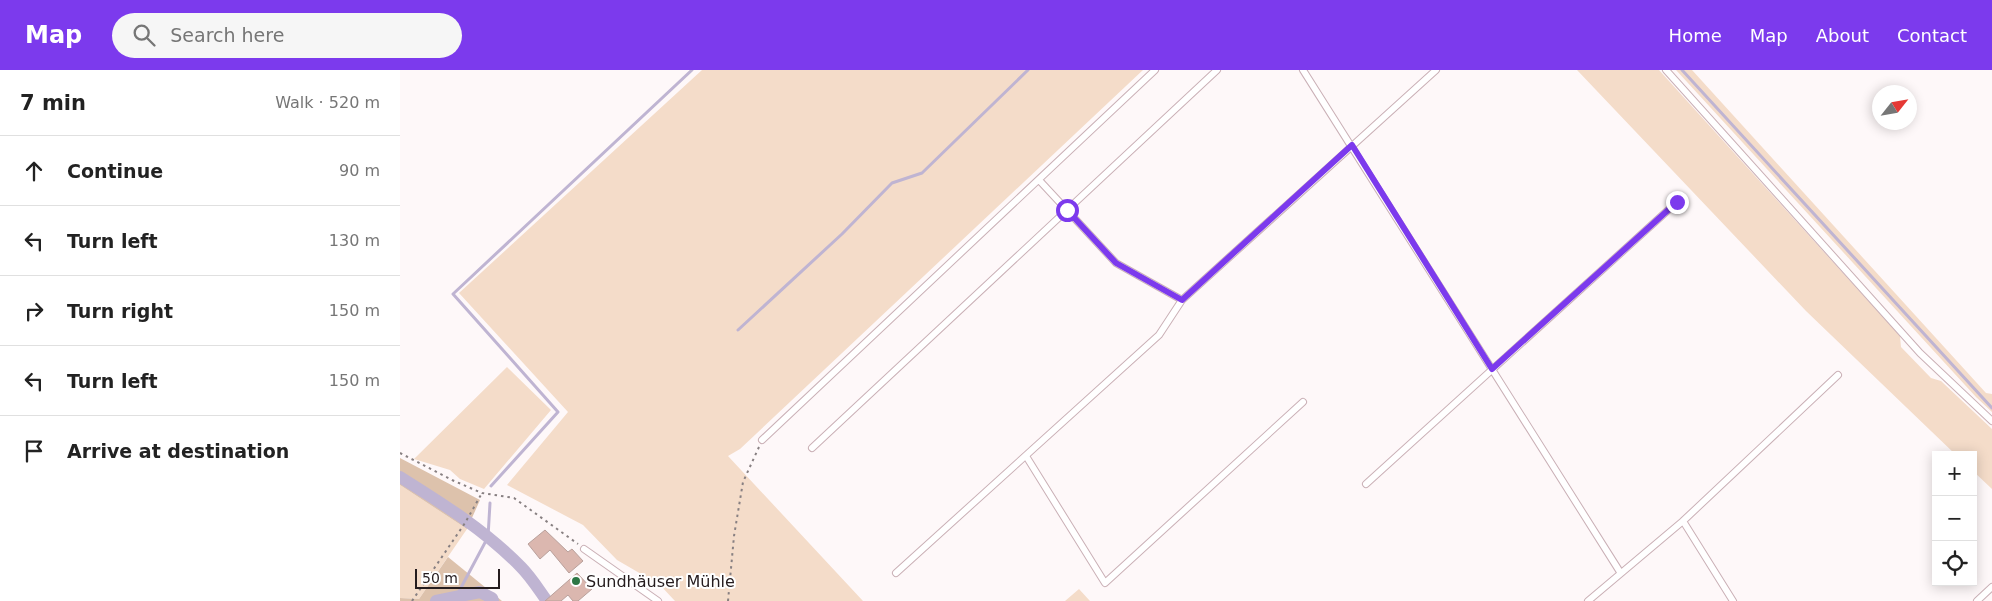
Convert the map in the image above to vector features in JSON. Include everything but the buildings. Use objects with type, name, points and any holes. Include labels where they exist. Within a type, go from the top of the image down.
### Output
[{"type":"lane","points":[[762,440],[1155,70]]},
{"type":"lane","points":[[812,448],[1217,70]]},
{"type":"lane","points":[[1303,70],[1620,572]]},
{"type":"lane","points":[[896,573],[1159,335],[1182,300],[1436,70]]},
{"type":"lane","points":[[1666,70],[1920,353],[1992,421]]},
{"type":"lane","points":[[1039,180],[1116,263],[1182,300]]},
{"type":"lane","points":[[1366,484],[1677,202]]},
{"type":"lane","points":[[1588,601],[1620,572],[1683,521],[1838,375]]},
{"type":"lane","points":[[1026,456],[1105,583],[1303,402]]},
{"type":"lane","points":[[1683,521],[1733,601]]},
{"type":"lane","points":[[584,549],[658,601]]},
{"type":"lane","points":[[1976,601],[1992,587]]},
{"type":"path","points":[[728,601],[734,536],[743,482],[762,440]]},
{"type":"path","points":[[400,453],[482,493],[514,498],[584,549]]},
{"type":"path","points":[[412,601],[469,517],[482,493]]},
{"type":"shaded area","points":[[702,70],[1143,70],[740,449],[728,456],[863,601],[675,601],[660,585],[617,560],[583,525],[507,485],[568,412],[459,293]]},
{"type":"shaded area","points":[[1577,70],[1659,70],[1900,336],[1901,347],[1931,378],[1941,381],[1992,429],[1992,489],[1977,475],[1977,451],[1952,451],[1806,311]]},
{"type":"shaded area","points":[[1676,70],[1692,70],[1986,393],[1992,394],[1992,412],[1976,397]]},
{"type":"shaded area","points":[[507,367],[551,410],[484,489],[460,479],[450,470],[414,459]]},
{"type":"shaded area","points":[[400,458],[480,500],[467,529],[400,485]]},
{"type":"shaded area","points":[[400,485],[467,529],[419,599],[400,598]]},
{"type":"shaded area","points":[[448,557],[502,601],[400,601],[400,598],[419,599]]},
{"type":"shaded area","points":[[1079,589],[1090,601],[1065,601]]},
{"type":"waterway","points":[[491,486],[558,412],[453,294],[692,70]]},
{"type":"waterway","points":[[738,330],[842,234],[892,183],[922,173],[1028,70]]},
{"type":"waterway","points":[[1682,70],[1992,408]]},
{"type":"waterway","points":[[400,477],[448,508],[493,541],[525,571],[547,601]]},
{"type":"waterway","points":[[456,597],[488,537],[490,503]]},
{"type":"waterway","points":[[436,601],[480,592],[492,598],[493,601]]},
{"type":"place","name":"Sundhäuser Mühle","points":[[576,581]]},
{"type":"route","points":[[1067,210],[1116,263],[1182,300],[1352,145],[1492,369],[1677,202]]}]
